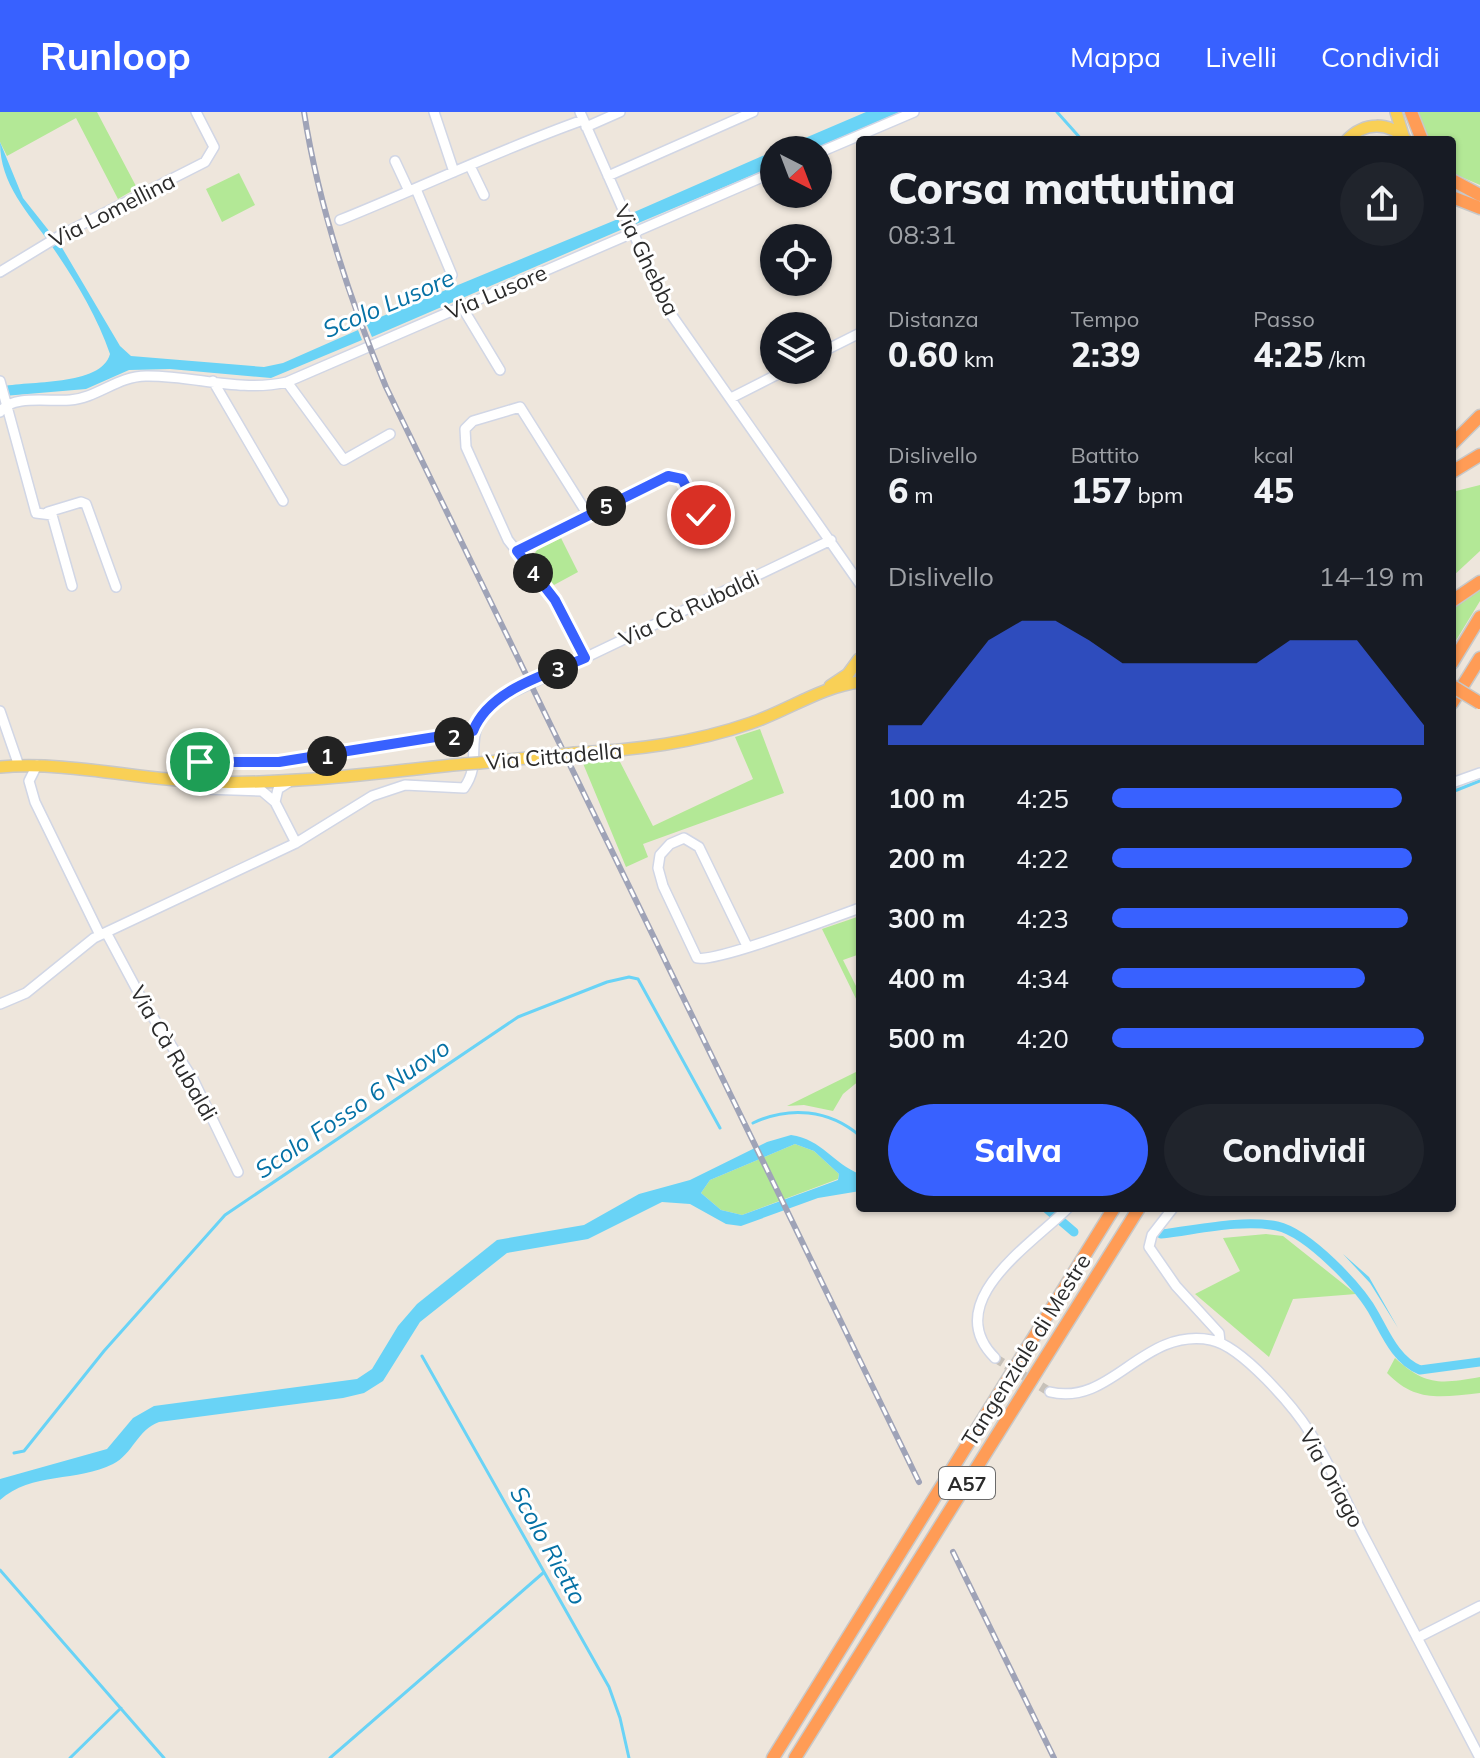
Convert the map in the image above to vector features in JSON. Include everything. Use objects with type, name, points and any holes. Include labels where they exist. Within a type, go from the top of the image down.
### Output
[{"type":"highway","points":[[1411,112],[1420,136]]},
{"type":"highway","points":[[1463,197],[1480,208]]},
{"type":"highway","points":[[1456,440],[1480,416]]},
{"type":"highway","points":[[1456,470],[1480,455]]},
{"type":"highway","points":[[1456,598],[1480,582]]},
{"type":"highway","points":[[1456,656],[1480,617]]},
{"type":"highway","points":[[1456,698],[1474,674],[1480,658]]},
{"type":"highway","points":[[1456,688],[1480,703]]},
{"type":"highway","name":"Tangenziale di Mestre","points":[[773,1758],[1112,1212]]},
{"type":"highway","name":"Tangenziale di Mestre","points":[[795,1758],[1136,1212]]},
{"type":"main road","points":[[1352,136],[1381,112]]},
{"type":"main road","points":[[1396,112],[1403,136]]},
{"type":"main road","points":[[1360,129],[1387,127],[1401,136]]},
{"type":"main road","name":"Via Cittadella","points":[[820,693],[856,665]]},
{"type":"main road","name":"Via Cittadella","points":[[0,767],[37,765],[185,781],[292,780],[651,747],[704,737],[769,716],[820,693],[856,683]]},
{"type":"street","name":"Via Lomellina","points":[[0,272],[61,235],[205,162],[213,154],[212,142],[196,112]]},
{"type":"street","points":[[434,112],[454,172]]},
{"type":"street","points":[[340,220],[470,166],[523,140],[583,120],[620,112]]},
{"type":"street","points":[[608,176],[753,112]]},
{"type":"street","points":[[858,136],[914,112]]},
{"type":"street","name":"Via Ghebba","points":[[583,120],[666,307],[856,578]]},
{"type":"street","points":[[832,147],[856,137]]},
{"type":"street","points":[[395,161],[413,190],[452,275]]},
{"type":"street","points":[[470,166],[484,195]]},
{"type":"street","name":"Via Lusore","points":[[3,406],[82,398],[117,382],[143,376],[258,387],[287,382],[760,178]]},
{"type":"street","points":[[462,307],[500,370]]},
{"type":"street","points":[[832,347],[856,335]]},
{"type":"street","points":[[213,381],[283,501]]},
{"type":"street","points":[[0,382],[3,406],[36,513],[81,502],[86,504],[116,587]]},
{"type":"street","points":[[287,382],[344,460],[390,434]]},
{"type":"street","points":[[731,398],[760,383]]},
{"type":"street","points":[[585,658],[555,600],[517,551],[466,447],[463,434],[473,421],[515,406],[523,410],[588,515]]},
{"type":"street","points":[[517,551],[673,476],[682,479],[701,515]]},
{"type":"street","points":[[48,512],[52,515],[72,586]]},
{"type":"street","name":"Via Cà Rubaldi","points":[[473,731],[483,711],[501,698],[831,540]]},
{"type":"street","points":[[0,711],[19,766]]},
{"type":"street","points":[[0,1004],[19,998],[76,950],[104,934],[296,843],[387,789],[405,785],[452,790],[464,788],[468,781],[473,731],[279,762],[200,762],[187,766]]},
{"type":"street","name":"Via Cà Rubaldi","points":[[37,765],[30,776],[30,788],[104,934],[193,1079],[238,1172]]},
{"type":"street","points":[[1456,782],[1480,773]]},
{"type":"street","points":[[275,802],[278,789],[292,780]]},
{"type":"street","points":[[185,781],[197,789],[259,789],[275,802],[296,843]]},
{"type":"street","points":[[744,947],[699,847],[684,838],[670,844],[660,855],[660,877],[694,954],[703,959],[744,947],[856,909]]},
{"type":"street","points":[[995,1358],[985,1346],[977,1325],[982,1296],[1009,1263],[1064,1212]]},
{"type":"street","name":"Via Oriago","points":[[1170,1212],[1152,1235],[1149,1247],[1176,1286],[1219,1333],[1220,1342],[1260,1375],[1311,1434],[1480,1758]]},
{"type":"street","points":[[1050,1392],[1062,1395],[1086,1392],[1149,1351],[1174,1340],[1220,1342]]},
{"type":"street","points":[[1417,1638],[1480,1606]]},
{"type":"green space","points":[[0,112],[97,112],[137,188],[118,199],[76,118],[7,156],[0,142]]},
{"type":"green space","points":[[1418,112],[1480,112],[1480,185],[1456,175],[1456,136],[1427,136]]},
{"type":"green space","points":[[239,173],[255,205],[222,222],[206,189]]},
{"type":"green space","points":[[1480,485],[1480,551],[1456,573],[1456,491]]},
{"type":"green space","points":[[561,538],[578,572],[554,585],[535,563],[533,556],[537,550]]},
{"type":"green space","points":[[1480,590],[1480,601],[1456,640],[1456,604]]},
{"type":"green space","points":[[760,729],[784,793],[643,844],[648,857],[626,867],[582,761],[618,758],[653,826],[753,779],[735,737]]},
{"type":"green space","points":[[856,917],[856,955],[843,960],[856,986],[856,999],[822,929]]},
{"type":"green space","points":[[856,1072],[856,1083],[843,1094],[833,1111],[804,1105],[787,1106]]},
{"type":"green space","points":[[795,1144],[814,1151],[839,1174],[838,1179],[742,1215],[721,1210],[701,1193],[710,1180]]},
{"type":"green space","points":[[1266,1234],[1283,1236],[1356,1294],[1293,1299],[1269,1357],[1195,1294],[1240,1271],[1223,1238]]},
{"type":"green space","points":[[1395,1358],[1416,1374],[1434,1381],[1480,1377],[1480,1393],[1419,1394],[1387,1373]]},
{"type":"water","points":[[866,112],[900,112],[832,141],[832,136],[810,136]]},
{"type":"water","points":[[0,142],[23,198],[61,246],[120,346],[131,356],[264,367],[283,363],[358,330],[362,340],[271,378],[170,369],[129,370],[86,389],[4,396],[0,387],[62,380],[93,372],[104,365],[110,354],[76,284],[10,185],[1,157]]},
{"type":"water","points":[[760,157],[760,172],[636,224],[632,213]]},
{"type":"water","points":[[618,219],[623,229],[372,337],[366,323]]},
{"type":"water","points":[[791,1135],[811,1141],[856,1172],[856,1192],[818,1198],[741,1226],[726,1224],[690,1204],[662,1202],[588,1239],[507,1253],[420,1322],[383,1381],[364,1393],[159,1422],[145,1431],[113,1464],[99,1470],[26,1485],[0,1500],[0,1479],[107,1449],[133,1418],[154,1406],[357,1379],[372,1369],[398,1326],[417,1304],[497,1240],[584,1225],[639,1194],[690,1180],[767,1142]],"holes":[[[795,1144],[814,1151],[839,1174],[838,1180],[742,1215],[721,1210],[701,1193],[710,1180]]]},
{"type":"water","points":[[1343,1254],[1369,1277],[1398,1328],[1370,1283]]},
{"type":"waterway","points":[[1057,112],[1078,136]]},
{"type":"waterway","name":"Scolo Fosso 6 Nuovo","points":[[1456,790],[1480,781]]},
{"type":"waterway","name":"Scolo Fosso 6 Nuovo","points":[[14,1453],[24,1451],[104,1351],[225,1215],[518,1017],[607,982],[629,977],[638,979],[720,1128]]},
{"type":"waterway","name":"Scolo Fosso 6 Nuovo","points":[[753,1123],[781,1114],[808,1113],[835,1120],[856,1133]]},
{"type":"waterway","points":[[1051,1212],[1074,1232]]},
{"type":"waterway","points":[[1161,1234],[1219,1226],[1277,1226],[1303,1239],[1346,1276],[1368,1303],[1393,1347],[1412,1366],[1420,1370],[1480,1362]]},
{"type":"waterway","name":"Scolo Rietto","points":[[422,1356],[609,1687],[629,1758]]},
{"type":"waterway","name":"Scolo Fosso 6 Nuovo","points":[[0,1570],[164,1758]]},
{"type":"waterway","points":[[330,1758],[543,1573]]},
{"type":"waterway","points":[[70,1758],[121,1708]]},
{"type":"tunnel","points":[[995,1358],[1050,1392]]},
{"type":"railway","points":[[304,112],[318,183],[337,252],[386,387],[919,1482]]},
{"type":"railway","points":[[953,1552],[1054,1758]]},
{"type":"route","points":[[200,762],[250,765],[279,762],[453,737],[473,731],[483,711],[501,698],[585,658],[555,600],[517,551],[668,476],[682,479],[701,515]]},
{"type":"water label","name":"Scolo Lusore","points":[[388,303]]}]
